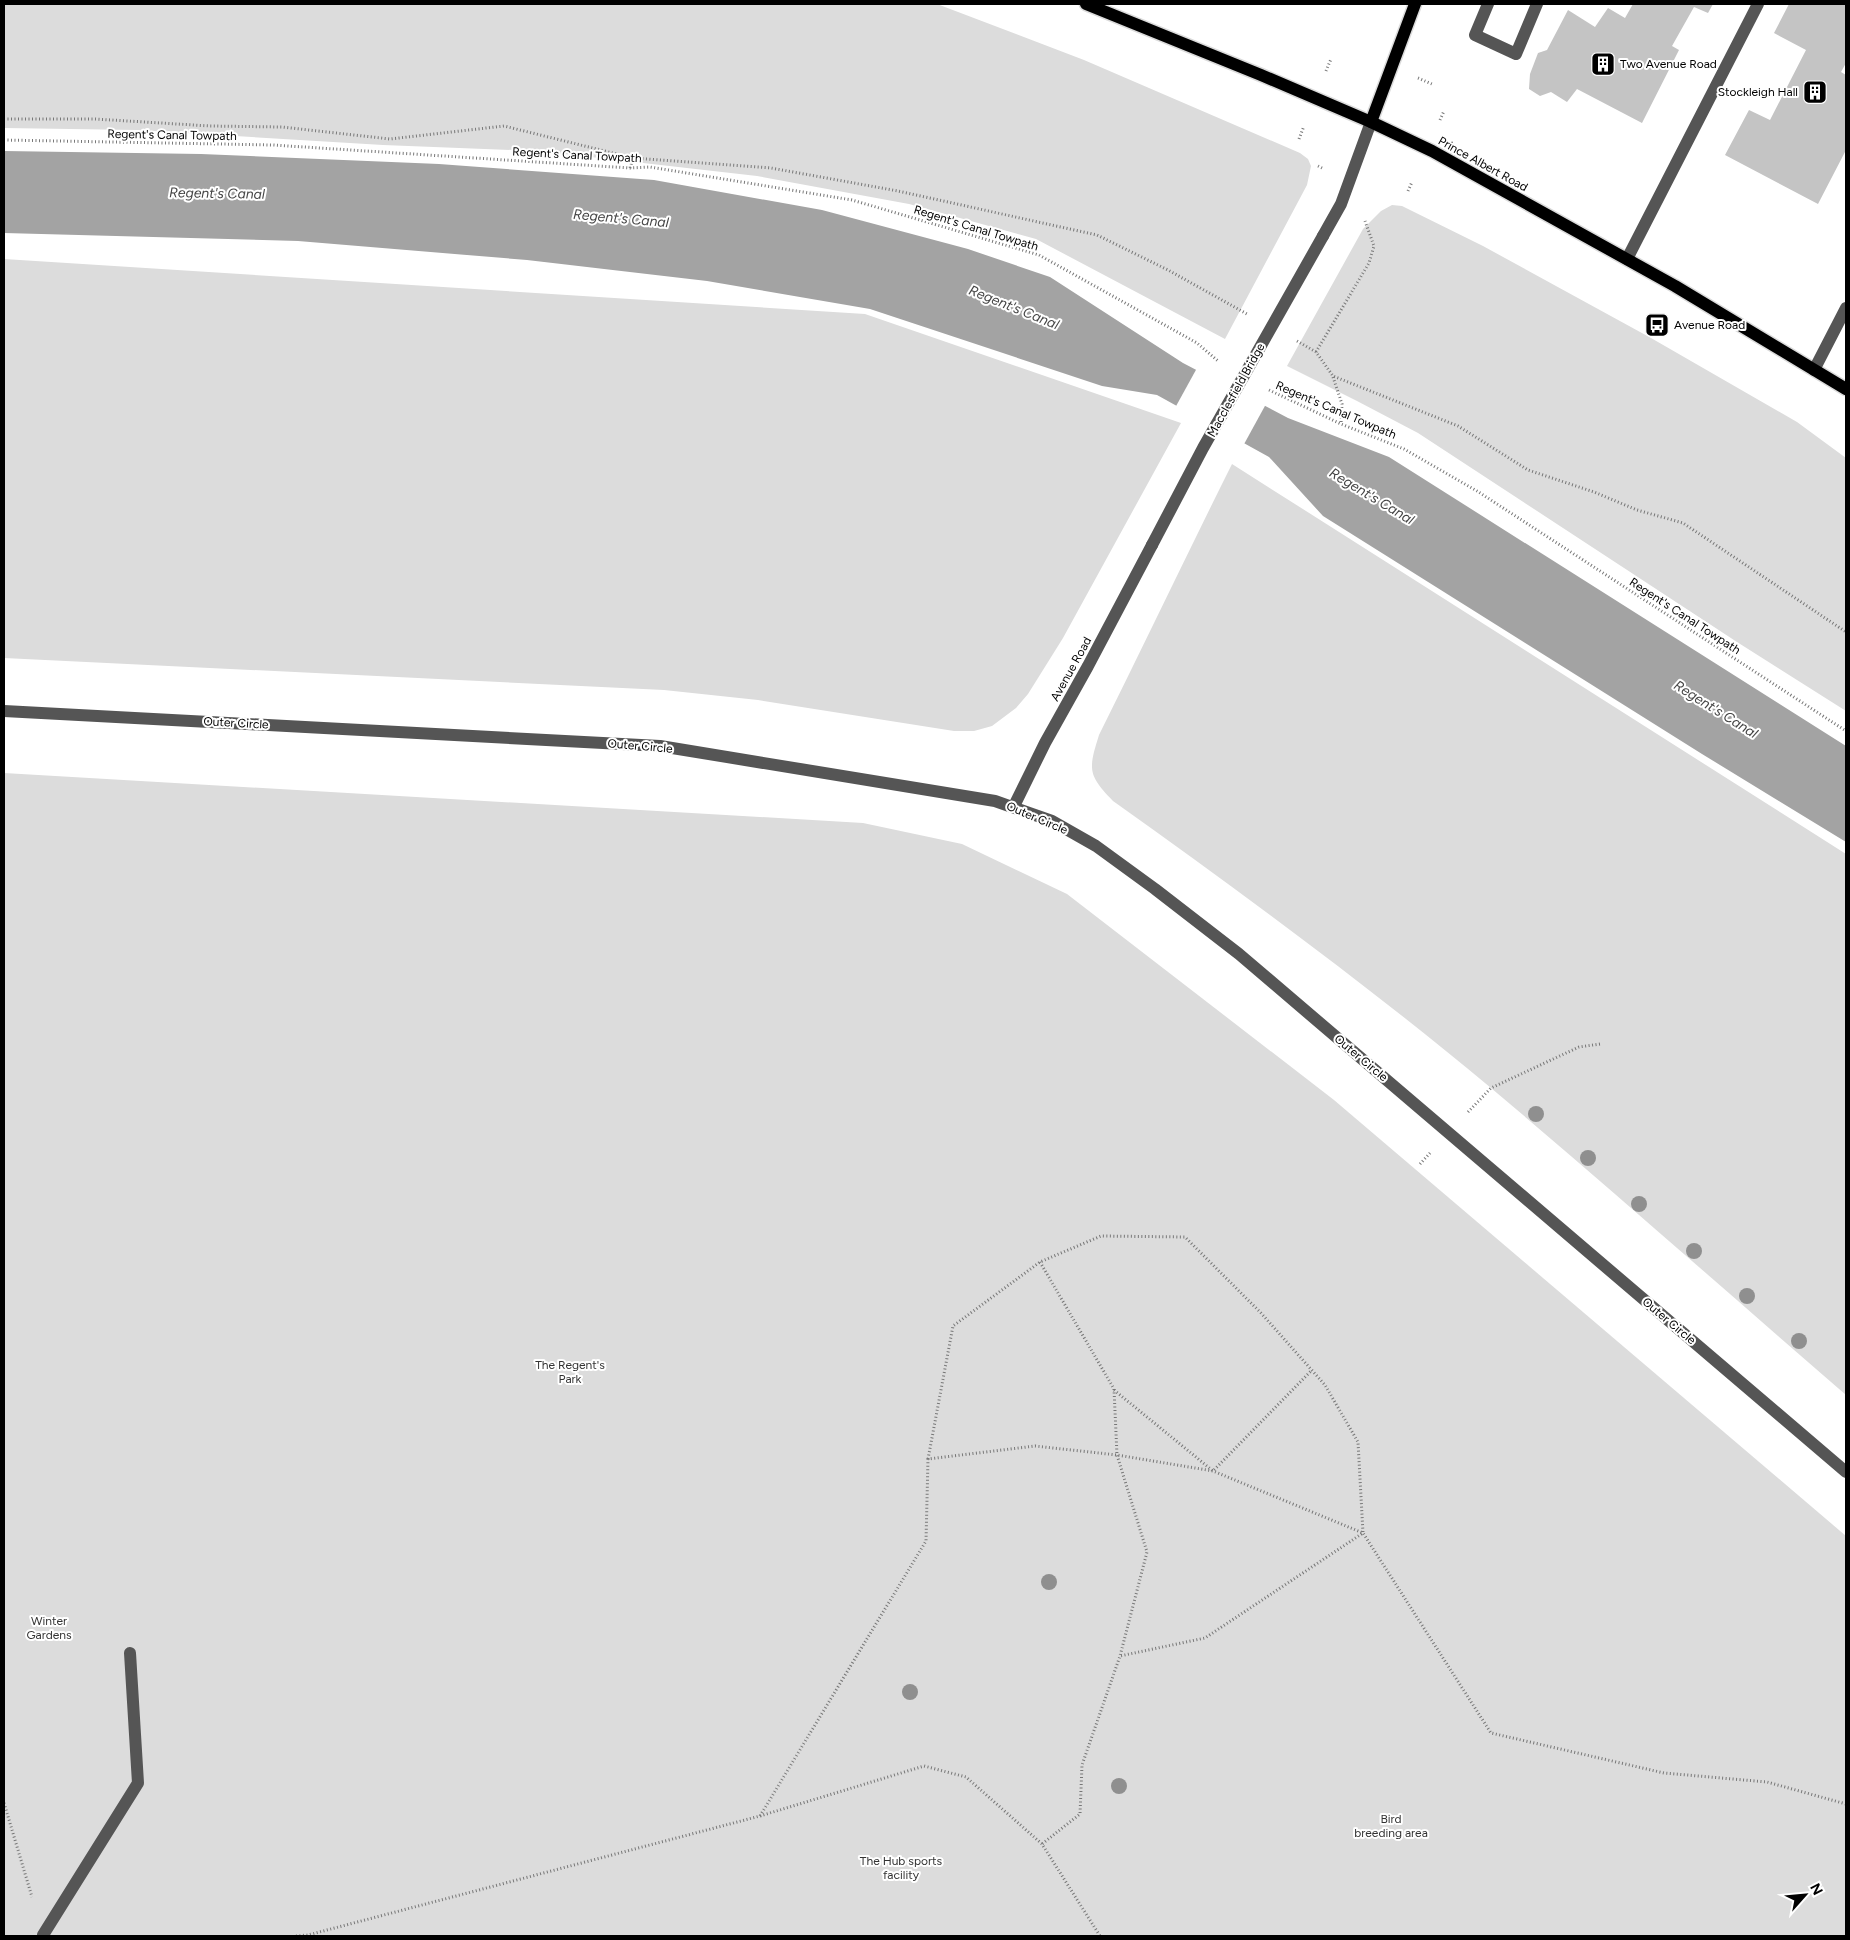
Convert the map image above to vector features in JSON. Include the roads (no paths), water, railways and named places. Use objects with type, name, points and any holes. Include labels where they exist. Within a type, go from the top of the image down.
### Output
[{"type":"main road","name":"Prince Albert Road","points":[[1086,4],[1371,122],[1448,159],[1627,259],[1846,390]]},
{"type":"main road","points":[[1371,122],[1415,4]]},
{"type":"street","points":[[1488,4],[1476,35],[1516,54],[1537,4]]},
{"type":"street","points":[[1627,259],[1758,4]]},
{"type":"street","name":"Macclesfield Bridge","points":[[1152,545],[1203,448],[1341,204],[1371,122]]},
{"type":"street","points":[[1814,370],[1846,308]]},
{"type":"street","name":"Avenue Road","points":[[1014,806],[1045,743],[1152,545]]},
{"type":"street","name":"Outer Circle","points":[[4,710],[660,746],[995,801],[1014,806],[1052,821],[1096,846],[1156,889],[1239,954],[1846,1472]]},
{"type":"street","points":[[44,1935],[138,1783],[130,1653]]},
{"type":"water","name":"Regent's Canal","points":[[4,151],[201,154],[439,164],[654,180],[822,210],[968,249],[1050,277],[1183,363],[1288,418],[1389,457],[1846,746],[1846,842],[1323,516],[1269,457],[1157,395],[1102,386],[870,309],[707,281],[527,260],[298,241],[4,233]]},
{"type":"place","name":"Two Avenue Road","points":[[1603,64]]},
{"type":"place","name":"Stockleigh Hall","points":[[1815,92]]},
{"type":"place","name":"Avenue Road","points":[[1657,325]]},
{"type":"park label","name":"The Regent's Park","points":[[570,1372]]},
{"type":"park label","name":"Winter Gardens","points":[[49,1628]]},
{"type":"park label","name":"Bird breeding area","points":[[1391,1826]]},
{"type":"park label","name":"The Hub sports facility","points":[[901,1868]]}]
